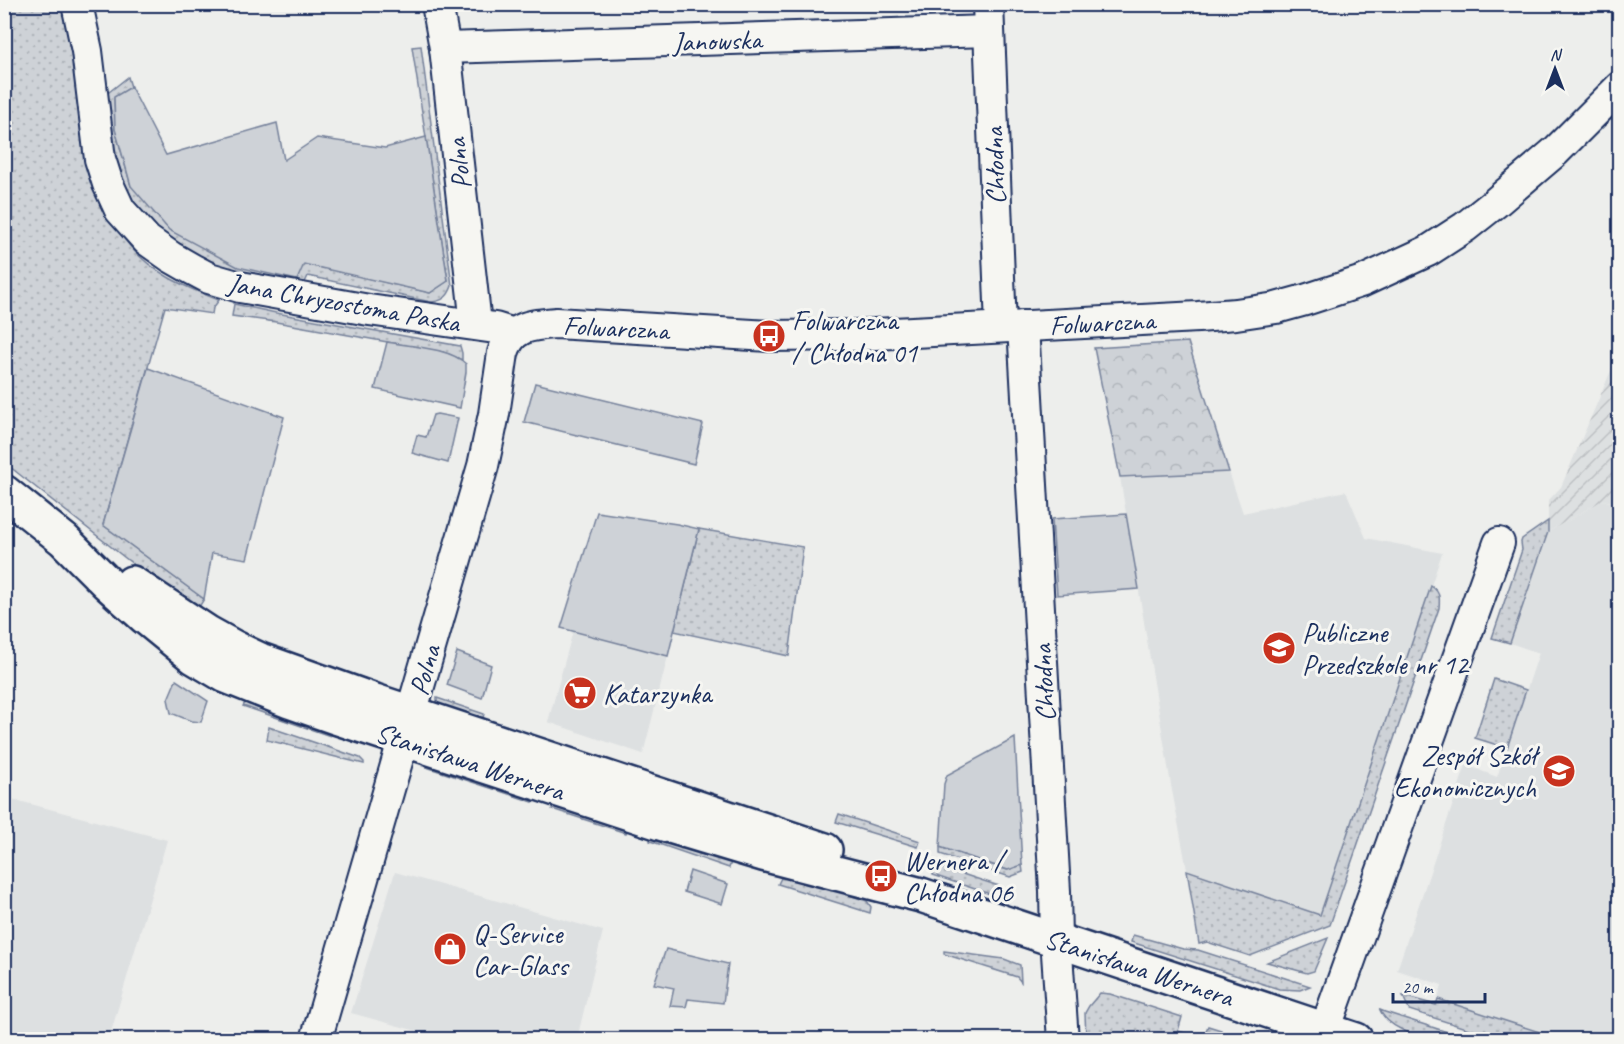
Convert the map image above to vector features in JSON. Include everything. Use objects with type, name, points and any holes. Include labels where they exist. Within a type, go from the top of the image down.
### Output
[{"type":"street","name":"Jana Chryzostoma Paska","points":[[78,4],[87,51],[100,159],[120,210],[147,240],[171,257],[209,278],[240,287],[369,310],[476,324],[514,334]]},
{"type":"street","name":"Polna","points":[[437,4],[445,48],[476,324]]},
{"type":"street","name":"Janowska","points":[[445,48],[989,18]]},
{"type":"street","name":"Chłodna","points":[[989,18],[1055,891],[1063,1040]]},
{"type":"street","name":"Folwarczna","points":[[514,334],[535,324],[556,323],[769,336],[856,335],[1198,317],[1276,308],[1363,281],[1428,251],[1465,227],[1494,204],[1556,151],[1620,87]]},
{"type":"street","name":"Polna","points":[[316,1040],[483,466],[503,353],[506,344],[514,334]]},
{"type":"street","name":"Stanisława Wernera","points":[[4,492],[64,540],[176,610],[208,633],[260,660],[285,669],[408,726],[580,769],[793,838],[921,895],[1356,1040]]},
{"type":"street","points":[[1326,1030],[1499,543]]},
{"type":"shaded area","points":[[1619,352],[1619,504],[1603,500],[1548,532],[1548,501],[1561,487]]},
{"type":"shaded area","name":"Publiczne Przedszkole nr 12","points":[[1229,472],[1243,513],[1346,491],[1366,538],[1442,553],[1320,915],[1187,870],[1120,477]]},
{"type":"shaded area","name":"Zespół Szkół Ekonomicznych","points":[[1603,500],[1619,505],[1619,1039],[1561,1039],[1438,999],[1442,985],[1397,970],[1466,765],[1497,777],[1539,653],[1510,643],[1548,532]]},
{"type":"shaded area","points":[[573,631],[668,656],[643,754],[548,722]]},
{"type":"shaded area","points":[[4,797],[167,840],[109,1039],[5,1039]]},
{"type":"shaded area","name":"Q-Service Car-Glass","points":[[395,872],[603,931],[577,1039],[446,1039],[351,1013]]},
{"type":"green space","points":[[4,5],[64,5],[110,218],[135,252],[145,261],[181,284],[219,300],[212,314],[165,307],[103,525],[204,599],[199,607],[191,610],[5,463]]},
{"type":"green space","points":[[421,46],[452,286],[447,296],[439,301],[431,302],[308,276],[300,293],[189,259],[136,211],[113,165],[104,96],[128,77],[131,87],[114,98],[115,129],[131,186],[304,263],[430,293],[448,281],[412,47]]},
{"type":"green space","points":[[131,87],[166,155],[277,123],[284,160],[317,138],[385,148],[426,137],[448,281],[430,293],[304,264],[297,280],[238,267],[169,230],[131,186],[115,129],[114,97]]},
{"type":"green space","points":[[234,304],[460,346],[462,360],[443,352],[232,316]]},
{"type":"green space","points":[[387,342],[440,351],[466,364],[460,408],[375,389]]},
{"type":"green space","points":[[1188,342],[1229,472],[1120,477],[1094,348]]},
{"type":"green space","points":[[148,368],[284,417],[247,559],[212,553],[204,599],[103,525]]},
{"type":"green space","points":[[535,383],[703,424],[694,464],[524,422]]},
{"type":"green space","points":[[433,415],[458,418],[448,463],[412,453],[417,435],[426,437]]},
{"type":"green space","points":[[597,512],[699,529],[668,656],[561,628]]},
{"type":"green space","points":[[1126,514],[1139,589],[1057,595],[1052,519]]},
{"type":"green space","points":[[1548,521],[1548,532],[1510,643],[1492,638],[1522,550],[1522,539]]},
{"type":"green space","points":[[699,529],[803,547],[789,656],[674,631]]},
{"type":"green space","points":[[1431,586],[1439,595],[1439,608],[1330,925],[1250,956],[1207,942],[1199,944],[1187,870],[1320,915]]},
{"type":"green space","points":[[457,652],[491,665],[482,698],[447,685]]},
{"type":"green space","points":[[1494,679],[1526,690],[1507,748],[1475,738]]},
{"type":"green space","points":[[176,680],[208,701],[201,722],[191,721],[171,713],[168,699]]},
{"type":"green space","points":[[248,698],[338,727],[330,736],[243,706]]},
{"type":"green space","points":[[437,698],[484,714],[482,721],[443,708],[437,702]]},
{"type":"green space","points":[[269,727],[360,758],[364,764],[267,740]]},
{"type":"green space","points":[[1015,738],[1022,865],[1008,870],[940,847],[944,784],[947,775]]},
{"type":"green space","points":[[428,764],[536,796],[533,802],[423,766]]},
{"type":"green space","points":[[554,803],[628,827],[626,833],[552,809]]},
{"type":"green space","points":[[839,814],[920,841],[918,847],[836,822]]},
{"type":"green space","points":[[651,834],[731,862],[729,868],[650,841]]},
{"type":"green space","points":[[940,847],[1007,870],[1022,865],[1023,872],[1010,877],[940,854]]},
{"type":"green space","points":[[935,865],[999,886],[996,896],[933,875]]},
{"type":"green space","points":[[690,871],[728,884],[722,904],[684,892]]},
{"type":"green space","points":[[790,875],[867,901],[871,907],[870,913],[778,884],[782,876]]},
{"type":"green space","points":[[1133,935],[1183,949],[1198,950],[1310,986],[1300,990],[1279,989],[1131,942]]},
{"type":"green space","points":[[1328,938],[1314,971],[1307,973],[1267,962]]},
{"type":"green space","points":[[666,949],[728,964],[723,1003],[688,999],[686,1007],[670,1006],[674,988],[654,984]]},
{"type":"green space","points":[[944,951],[1004,959],[1020,965],[1021,982],[1017,977],[944,954]]},
{"type":"green space","points":[[1100,993],[1110,994],[1182,1017],[1178,1031],[1203,1038],[1208,1026],[1221,1030],[1218,1039],[1086,1039],[1085,1013]]},
{"type":"green space","points":[[1403,996],[1436,1005],[1438,999],[1561,1039],[1500,1039],[1409,1010]]},
{"type":"green space","points":[[1380,1010],[1469,1039],[1440,1040],[1417,1036],[1395,1026]]},
{"type":"place","name":"Folwarczna / Chłodna 01","points":[[769,336]]},
{"type":"place","name":"Publiczne Przedszkole nr 12","points":[[1279,648]]},
{"type":"place","name":"Katarzynka","points":[[580,693]]},
{"type":"place","name":"Zespół Szkół Ekonomicznych","points":[[1559,771]]},
{"type":"place","name":"Wernera / Chłodna 06","points":[[881,876]]},
{"type":"place","name":"Q-Service Car-Glass","points":[[450,949]]}]
